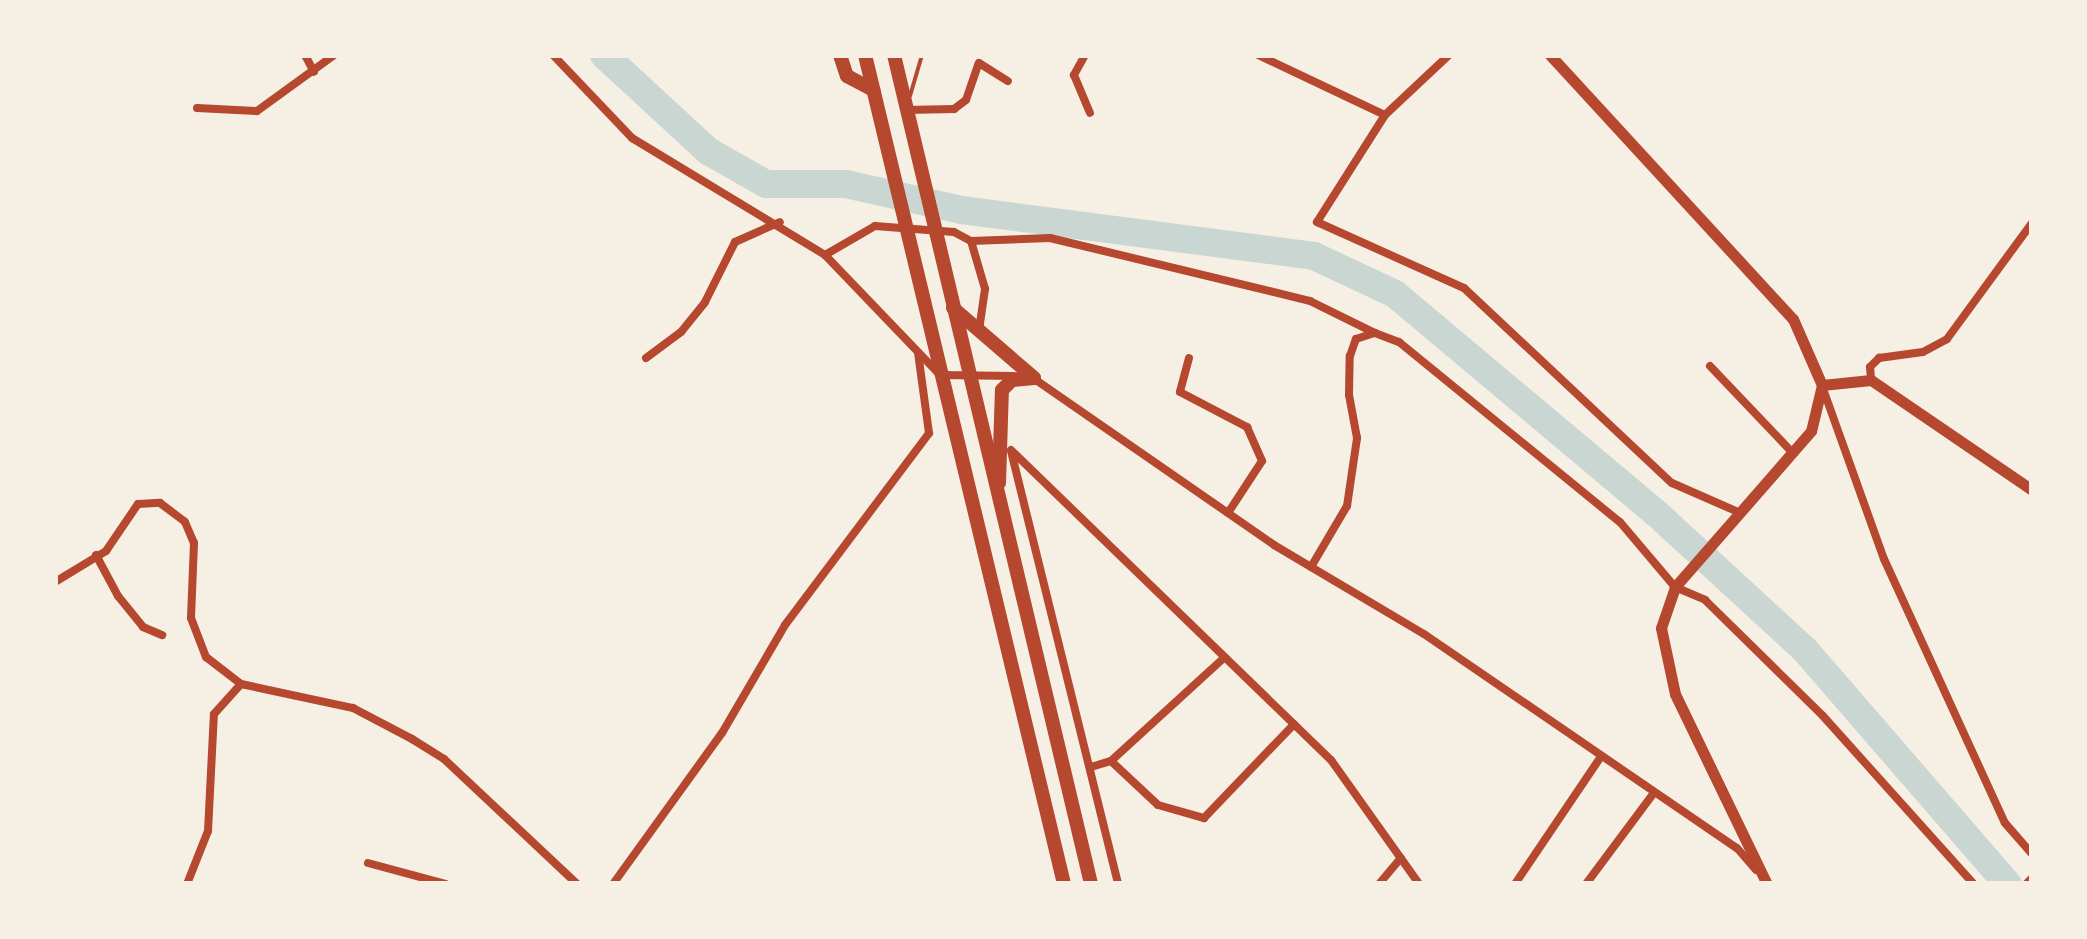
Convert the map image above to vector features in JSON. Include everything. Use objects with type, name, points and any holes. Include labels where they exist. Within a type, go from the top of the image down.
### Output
[{"type":"highway","points":[[840,55],[847,76],[873,90]]},
{"type":"highway","points":[[865,55],[1064,884]]},
{"type":"highway","points":[[894,55],[1091,884]]},
{"type":"highway","points":[[953,308],[1034,378]]},
{"type":"highway","points":[[998,504],[1006,446],[1002,390],[1012,380],[1034,378]]},
{"type":"main road","points":[[1550,55],[1793,319],[1822,385],[1811,431],[1675,587],[1661,628],[1674,694],[1766,884]]},
{"type":"main road","points":[[1822,385],[1871,380],[2032,490]]},
{"type":"street","points":[[305,55],[314,72]]},
{"type":"street","points":[[198,108],[257,112],[334,55]]},
{"type":"street","points":[[553,55],[632,138],[780,222],[825,255],[940,375],[968,372],[1034,378],[1311,567],[1424,634],[1600,758],[1737,848],[1758,872]]},
{"type":"street","points":[[1084,55],[1074,76],[1090,113]]},
{"type":"street","points":[[1449,55],[1385,115],[1317,222],[1464,288],[1672,483],[1738,512]]},
{"type":"street","points":[[1261,56],[1385,115]]},
{"type":"street","points":[[906,110],[954,109],[966,100],[980,63],[1008,81]]},
{"type":"street","points":[[646,358],[681,332],[704,302],[735,242],[780,222]]},
{"type":"street","points":[[1871,380],[1870,367],[1880,358],[1923,352],[1948,339],[2032,223]]},
{"type":"street","points":[[825,255],[875,226],[954,232],[971,241],[1050,238],[1310,300],[1399,342],[1620,522],[1675,587],[1705,600],[1823,716],[1974,884]]},
{"type":"street","points":[[971,241],[985,289],[979,330]]},
{"type":"street","points":[[1311,567],[1347,506],[1357,438],[1350,356],[1356,340],[1375,332]]},
{"type":"street","points":[[612,884],[722,733],[785,625],[929,433],[918,353]]},
{"type":"street","points":[[1190,358],[1180,392],[1247,427],[1262,461],[1228,512]]},
{"type":"street","points":[[1710,366],[1792,452]]},
{"type":"street","points":[[1822,385],[1884,559],[2005,823],[2032,854]]},
{"type":"street","points":[[981,426],[1294,724],[1369,805],[1419,884]]},
{"type":"street","points":[[1006,446],[1118,884]]},
{"type":"street","points":[[55,582],[106,551],[138,504],[160,503],[185,522],[194,543],[190,618],[206,657],[241,684],[353,708],[412,739],[444,759],[577,884]]},
{"type":"street","points":[[96,554],[118,596],[144,627],[162,635]]},
{"type":"street","points":[[1091,767],[1112,761],[1224,657]]},
{"type":"street","points":[[187,884],[208,832],[214,714],[241,684]]},
{"type":"street","points":[[1112,761],[1158,805],[1204,818],[1294,724]]},
{"type":"street","points":[[1515,884],[1600,758]]},
{"type":"street","points":[[1586,884],[1654,794]]},
{"type":"street","points":[[1380,884],[1402,858]]},
{"type":"street","points":[[368,863],[446,884]]},
{"type":"street","points":[[2026,884],[2032,878]]},
{"type":"lane","points":[[906,110],[922,55]]},
{"type":"waterway","points":[[604,55],[708,151],[766,184],[846,184],[961,210],[1314,256],[1395,294],[1656,513],[1805,650],[2008,884]]}]
